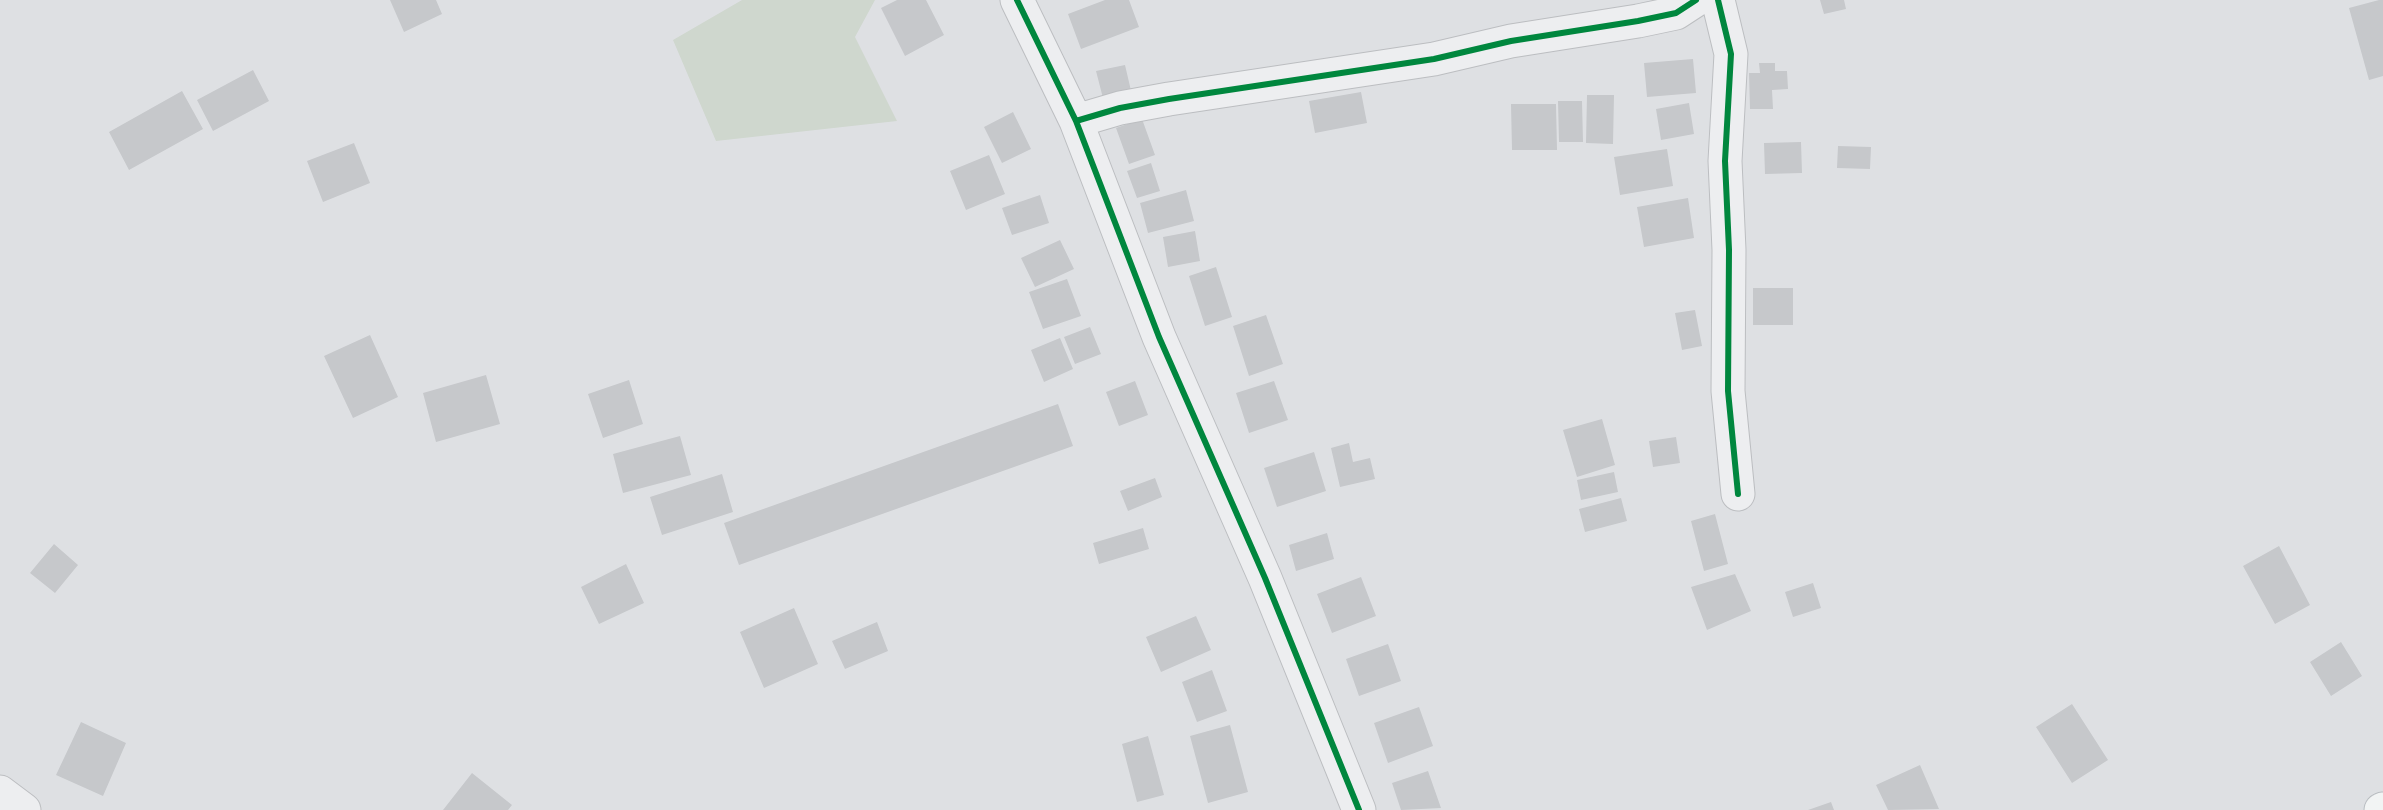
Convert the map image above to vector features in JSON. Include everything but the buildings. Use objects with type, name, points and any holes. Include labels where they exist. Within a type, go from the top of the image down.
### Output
[{"type":"street","points":[[1017,0],[1076,121],[1159,337],[1264,578],[1359,810]]},
{"type":"street","points":[[1076,121],[1140,104],[1434,59],[1511,41],[1638,21],[1676,13],[1696,0]]},
{"type":"street","points":[[1718,0],[1731,54],[1725,161],[1729,249],[1728,391],[1738,494]]},
{"type":"street","points":[[0,792],[24,810]]},
{"type":"shaded area","points":[[742,0],[875,0],[855,37],[897,121],[716,141],[673,40]]},
{"type":"cycle path","points":[[1017,0],[1076,121],[1159,337],[1265,578],[1359,810]]},
{"type":"cycle path","points":[[1076,121],[1120,108],[1169,99],[1434,59],[1511,41],[1638,21],[1676,13],[1696,0]]},
{"type":"cycle path","points":[[1718,0],[1731,54],[1725,161],[1729,250],[1728,391],[1738,494]]}]
